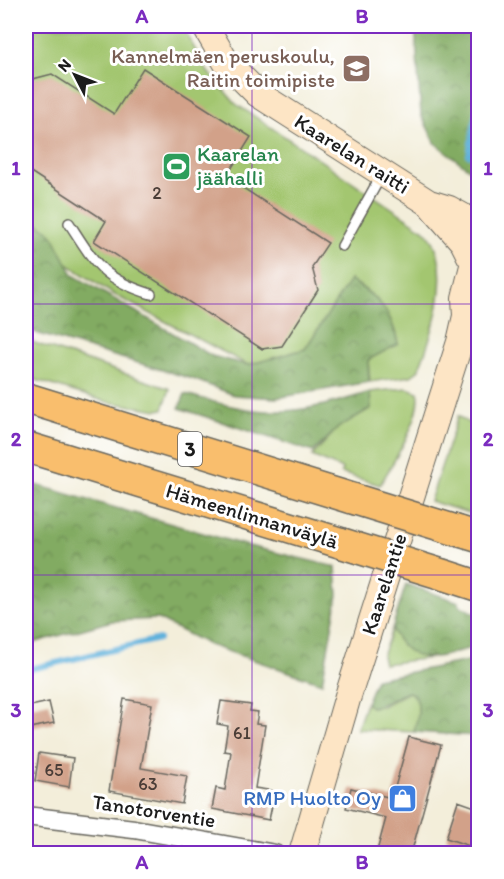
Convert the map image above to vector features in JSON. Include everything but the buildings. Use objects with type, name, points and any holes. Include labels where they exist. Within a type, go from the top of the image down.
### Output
[{"type":"highway","name":"3","points":[[26,399],[468,534]]},
{"type":"highway","name":"Hämeenlinnanväylä","points":[[26,447],[478,586]]},
{"type":"main road","name":"Kaarelan raitti","points":[[205,26],[226,62],[246,84],[382,174],[429,202],[449,209],[478,225]]},
{"type":"main road","name":"Kaarelan raitti","points":[[429,202],[443,222],[464,242],[475,258]]},
{"type":"main road","name":"Kaarelantie","points":[[302,854],[317,797],[472,308],[465,298],[475,258]]},
{"type":"street","name":"Tanotorventie","points":[[26,816],[134,829],[275,854]]},
{"type":"lane","points":[[342,246],[382,174]]},
{"type":"lane","points":[[69,224],[99,269],[127,285],[151,294]]},
{"type":"green space","name":"Kaarelan jäähalli","points":[[26,26],[182,26],[208,72],[236,104],[426,231],[435,245],[440,262],[441,280],[435,319],[418,371],[411,376],[370,382],[368,360],[398,343],[392,322],[382,306],[351,280],[305,349],[248,365],[113,294],[26,237]]},
{"type":"green space","points":[[415,26],[478,26],[478,176],[436,144],[421,115]]},
{"type":"green space","points":[[26,214],[52,234],[73,275],[212,356],[248,365],[305,349],[350,280],[369,293],[382,306],[392,322],[398,344],[368,360],[369,382],[276,398],[234,395],[193,379],[39,334],[26,328]]},
{"type":"green space","points":[[26,340],[170,389],[163,409],[107,402],[26,377]]},
{"type":"green space","points":[[407,388],[418,392],[417,413],[399,453],[380,485],[341,473],[342,469],[312,456],[339,427],[371,408],[370,392]]},
{"type":"green space","points":[[370,392],[371,408],[339,427],[313,452],[179,408],[185,394],[246,409],[279,411],[319,406]]},
{"type":"green space","points":[[458,416],[478,429],[478,516],[430,501]]},
{"type":"green space","points":[[26,482],[241,544],[336,567],[338,595],[322,683],[209,645],[158,619],[112,621],[26,645]]},
{"type":"green space","points":[[406,584],[459,602],[459,605],[478,615],[478,646],[452,654],[429,657],[419,656],[409,651],[392,629]]},
{"type":"green space","points":[[392,629],[399,641],[412,653],[431,658],[384,664],[382,656]]},
{"type":"green space","points":[[478,659],[478,736],[414,732],[418,705],[414,695],[409,692],[376,706],[371,707],[366,703],[376,679]]},
{"type":"green space","points":[[409,692],[414,695],[418,705],[414,732],[357,729],[366,703],[371,707],[382,706]]},
{"type":"waterway","points":[[469,155],[478,103]]},
{"type":"waterway","points":[[26,670],[159,639]]},
{"type":"place","name":"Kannelmäen peruskoulu, Raitin toimipiste","points":[[356,68]]},
{"type":"place","name":"Kaarelan jäähalli","points":[[176,166]]},
{"type":"place","name":"RMP Huolto Oy","points":[[402,798]]}]
